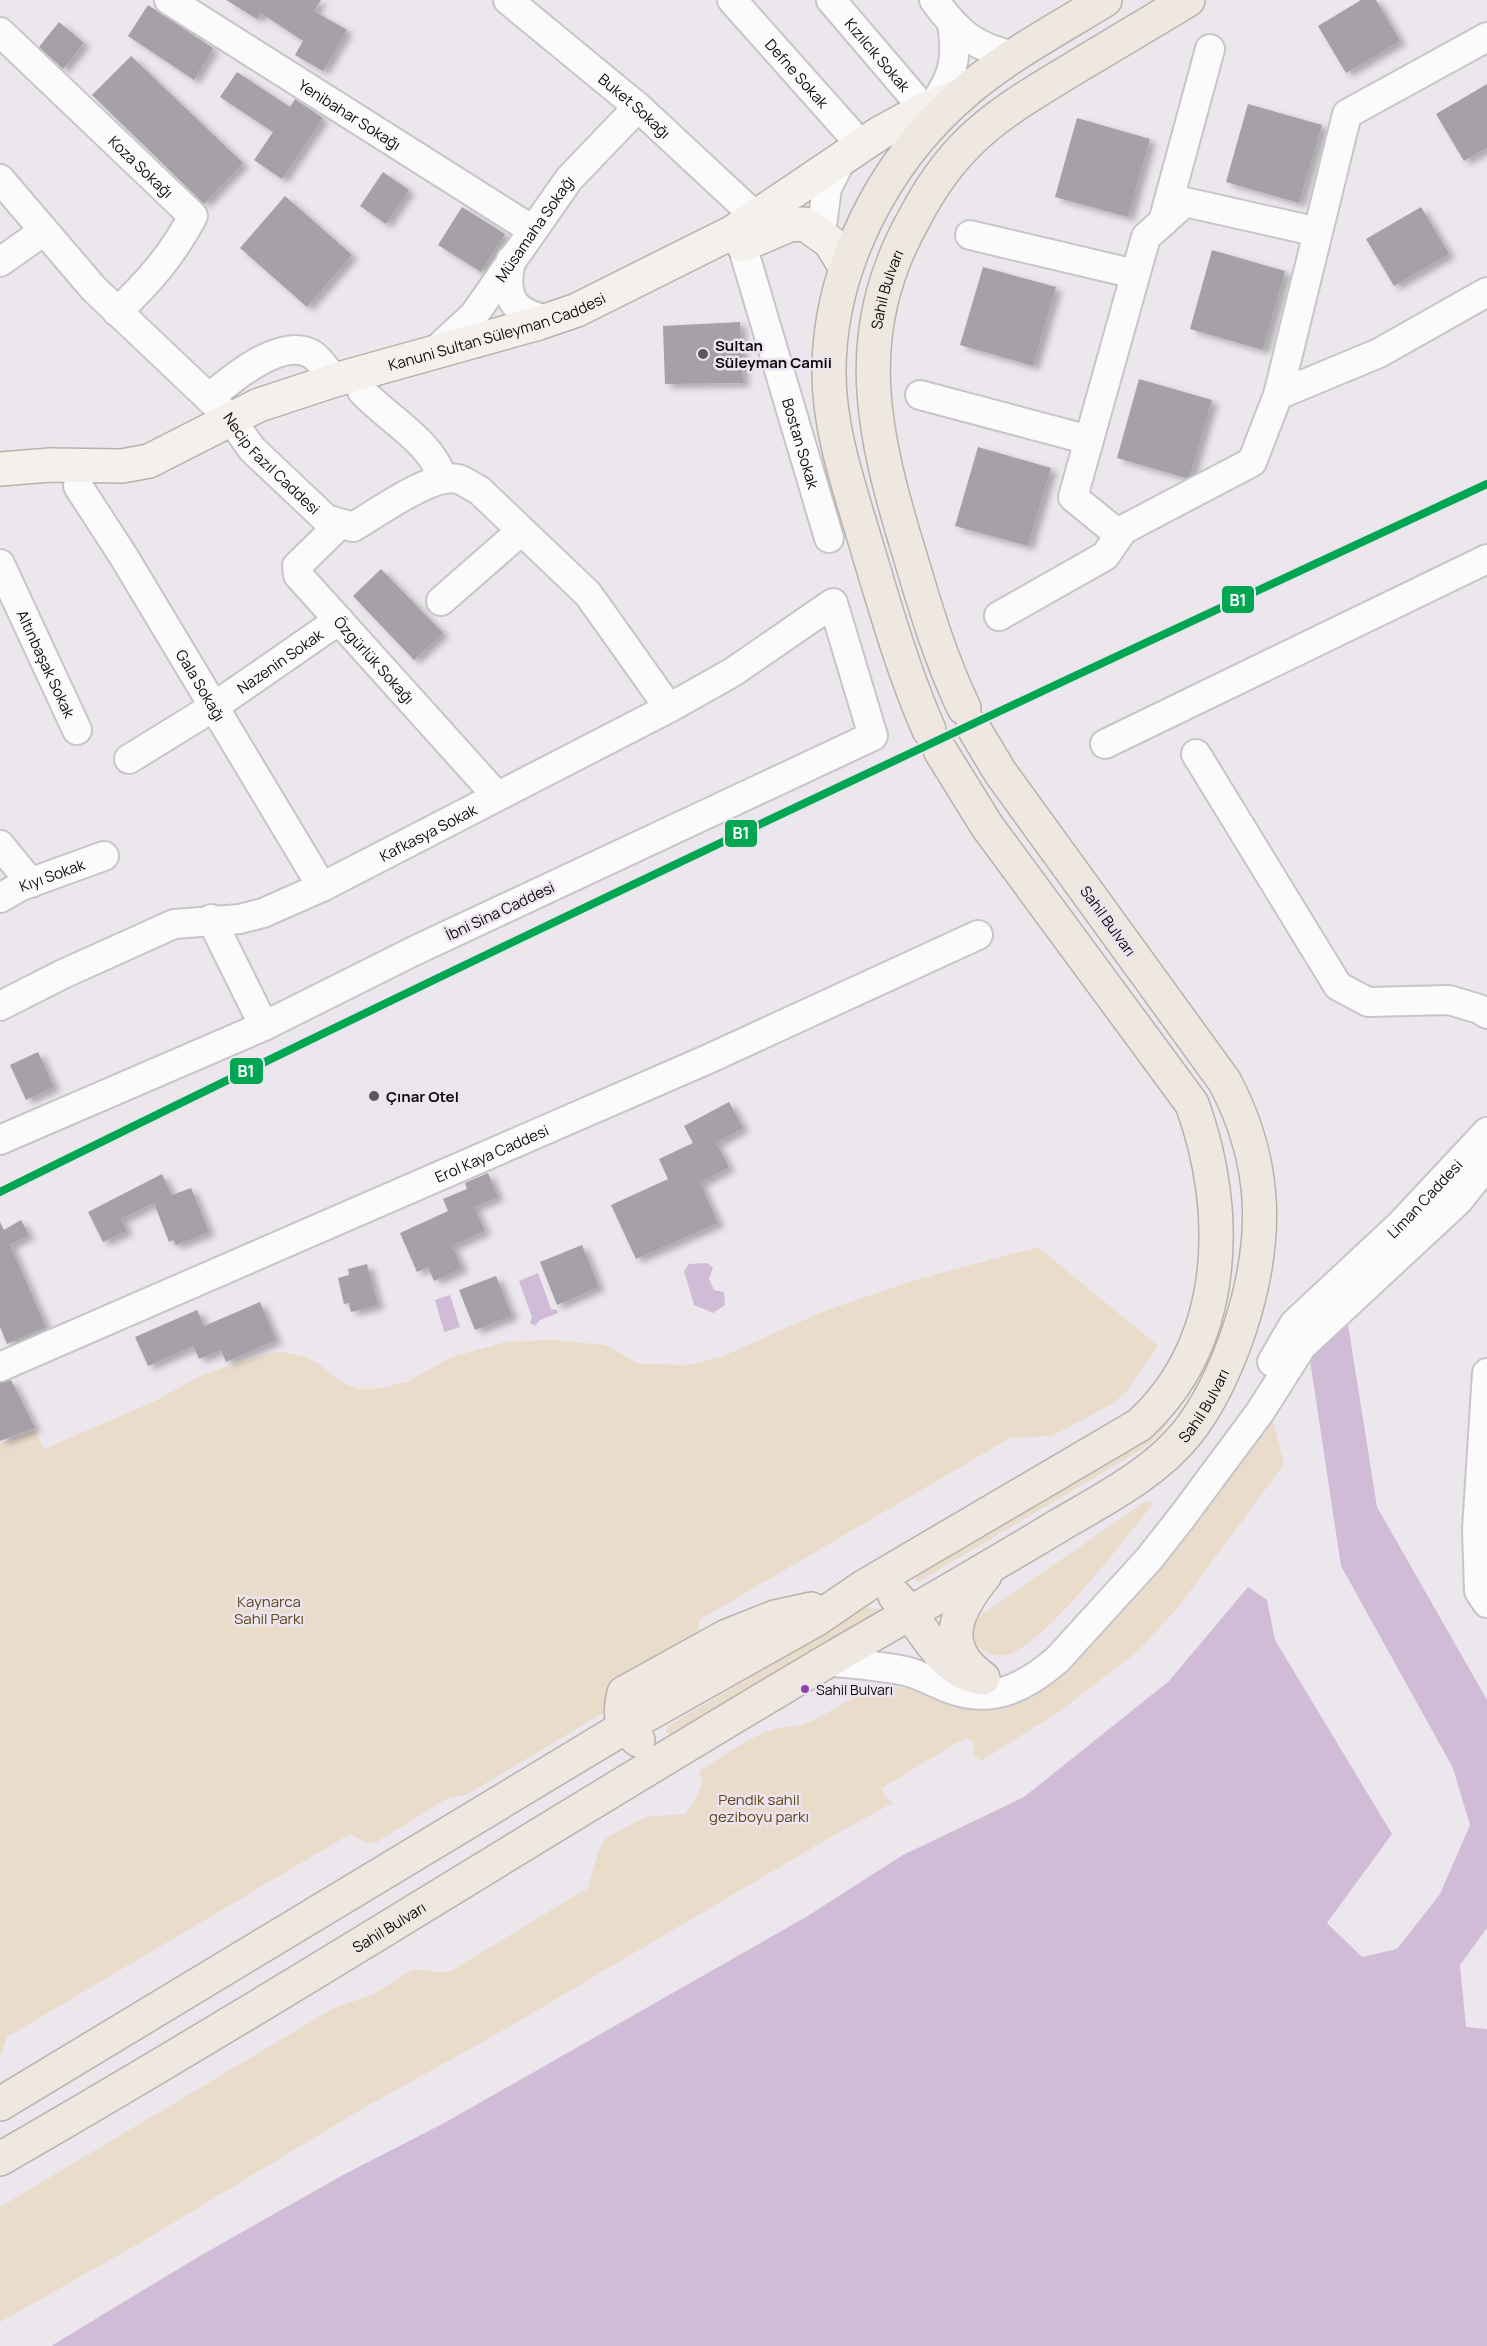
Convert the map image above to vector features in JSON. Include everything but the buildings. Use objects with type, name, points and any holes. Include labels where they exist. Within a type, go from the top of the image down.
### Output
[{"type":"highway","points":[[660,1762],[625,1727],[620,1713],[624,1693],[727,1636],[775,1617],[842,1602],[1139,1425],[1154,1411],[1183,1371],[1212,1286],[1216,1255],[1215,1190],[1210,1163],[1192,1104],[987,826],[934,740],[913,694],[889,621],[854,500],[832,408],[829,370],[831,336],[846,268],[881,192],[938,104],[1105,0]]},
{"type":"highway","name":"Sahil Bulvarı","points":[[0,2159],[827,1661],[994,1565],[1154,1465],[1187,1433],[1225,1368],[1242,1322],[1256,1264],[1261,1210],[1255,1160],[1238,1106],[1225,1082],[1000,772],[968,718],[937,646],[896,511],[878,431],[872,392],[874,330],[884,286],[906,233],[929,191],[967,144],[1010,107],[1188,0]]},
{"type":"highway","points":[[983,1678],[967,1665],[960,1653],[955,1627],[966,1600],[994,1565]]},
{"type":"highway","points":[[873,1582],[892,1593],[912,1612],[945,1661],[963,1673],[983,1678]]},
{"type":"highway","points":[[0,2104],[625,1727]]},
{"type":"main road","name":"Kanuni Sultan Süleyman Caddesi","points":[[349,386],[463,365],[590,325],[749,231],[852,150],[938,104]]},
{"type":"main road","name":"Kanuni Sultan Süleyman Caddesi","points":[[0,469],[50,465],[122,466],[149,461],[227,416],[274,416],[434,352],[549,320],[577,310],[749,231],[805,224],[821,233]]},
{"type":"main road","points":[[821,233],[846,268]]},
{"type":"main road","name":"Kanuni Sultan Süleyman Caddesi","points":[[0,490],[136,480],[163,472],[227,416]]},
{"type":"street","name":"Yenibahar Sokağı","points":[[169,0],[531,229]]},
{"type":"street","name":"Defne Sokak","points":[[732,0],[852,150]]},
{"type":"street","name":"Kızılcık Sokak","points":[[831,0],[938,104]]},
{"type":"street","name":"Buket Sokağı","points":[[524,5],[638,107],[749,231]]},
{"type":"street","points":[[938,104],[953,72],[956,56],[943,8]]},
{"type":"street","points":[[943,8],[983,47],[1016,56]]},
{"type":"street","name":"Koza Sokağı","points":[[0,32],[193,216],[180,241],[156,275],[117,312]]},
{"type":"street","points":[[1318,232],[1185,202],[1146,237],[1073,496],[1117,533],[1252,462],[1278,395],[1347,114],[1487,37]]},
{"type":"street","points":[[1163,222],[1210,49]]},
{"type":"street","name":"Müsamaha Sokağı","points":[[434,352],[474,315],[531,229],[569,179],[638,107]]},
{"type":"street","points":[[821,233],[827,188],[852,150]]},
{"type":"street","name":"Necip Fazıl Caddesi","points":[[0,179],[117,312],[227,416],[252,449],[326,519],[339,525]]},
{"type":"street","points":[[0,262],[44,231]]},
{"type":"street","name":"Bostan Sokak","points":[[749,231],[829,538]]},
{"type":"street","points":[[970,235],[1135,274]]},
{"type":"street","points":[[511,260],[507,278],[509,295],[518,308],[530,316],[549,320]]},
{"type":"street","points":[[1278,395],[1379,353],[1487,292]]},
{"type":"street","points":[[227,416],[234,377],[256,364],[291,350],[314,356],[424,447],[435,461],[442,479]]},
{"type":"street","points":[[920,395],[1089,440]]},
{"type":"street","points":[[339,525],[353,527],[418,489],[442,479],[458,479],[479,490],[588,594],[669,708]]},
{"type":"street","name":"Gala Sokağı","points":[[78,486],[214,706],[322,887]]},
{"type":"street","name":"Özgürlük Sokağı","points":[[339,525],[297,566],[298,575],[496,796]]},
{"type":"street","points":[[999,616],[1105,556],[1123,530]]},
{"type":"street","points":[[441,601],[521,531]]},
{"type":"street","points":[[1106,744],[1487,559]]},
{"type":"street","name":"Altınbaşak Sokak","points":[[0,564],[77,730]]},
{"type":"street","name":"Kafkasya Sokak","points":[[0,1006],[63,974],[174,924],[211,919],[240,919],[263,913],[322,887],[669,708],[733,672],[833,603]]},
{"type":"street","name":"İbni Sina Caddesi","points":[[0,1140],[264,1026],[414,951],[873,736],[833,603]]},
{"type":"street","name":"Nazenin Sokak","points":[[129,759],[214,706],[339,620]]},
{"type":"street","points":[[1196,754],[1338,986],[1368,1002],[1449,1000],[1479,1009],[1487,1014]]},
{"type":"street","points":[[0,845],[31,883]]},
{"type":"street","name":"Kıyı Sokak","points":[[0,898],[31,883],[104,856]]},
{"type":"street","points":[[211,919],[264,1026]]},
{"type":"street","name":"Erol Kaya Caddesi","points":[[0,1367],[652,1084],[978,935]]},
{"type":"street","name":"Liman Caddesi","points":[[1367,1270],[1400,1226],[1487,1132]]},
{"type":"street","name":"Liman Caddesi","points":[[1367,1270],[1458,1201],[1487,1165]]},
{"type":"street","points":[[983,1678],[1010,1673],[1025,1666],[1057,1637],[1108,1583],[1231,1426],[1253,1395],[1287,1334],[1310,1324],[1367,1270]]},
{"type":"street","points":[[827,1661],[906,1671],[961,1693],[974,1695],[1002,1694],[1028,1683],[1057,1660],[1149,1559],[1256,1417],[1296,1353],[1310,1324]]},
{"type":"street","points":[[1487,1372],[1477,1529],[1479,1591],[1487,1603]]},
{"type":"green space","name":"Kaynarca Sahil Parkı","points":[[1038,1247],[1158,1346],[1126,1392],[1114,1403],[1052,1436],[1010,1438],[699,1620],[698,1642],[631,1696],[468,1794],[446,1799],[377,1842],[367,1843],[350,1834],[7,2037],[0,2057],[0,1443],[35,1430],[44,1449],[155,1401],[202,1375],[262,1355],[283,1352],[303,1356],[317,1363],[343,1383],[359,1389],[373,1389],[407,1382],[452,1357],[505,1342],[551,1340],[605,1345],[639,1364],[687,1365],[721,1357],[822,1312],[915,1280]]},
{"type":"green space","name":"Pendik sahil geziboyu parkı","points":[[1272,1417],[1284,1464],[1180,1605],[1137,1652],[1060,1711],[981,1761],[973,1755],[974,1743],[966,1738],[958,1742],[882,1788],[885,1797],[893,1803],[839,1832],[493,2036],[360,2110],[140,2243],[0,2322],[0,2207],[334,2008],[374,1994],[412,1970],[442,1973],[454,1969],[588,1888],[598,1852],[606,1838],[645,1817],[685,1814],[694,1802],[703,1781],[699,1773],[702,1769],[738,1746],[768,1731],[805,1724],[862,1694],[883,1688],[906,1689],[947,1703],[981,1710],[1010,1706],[1040,1690],[1057,1677]]},
{"type":"green space","points":[[1167,1420],[1169,1422],[1156,1438],[1139,1451],[918,1582],[913,1573],[1151,1433]]},
{"type":"green space","points":[[1146,1501],[1154,1502],[1084,1589],[1040,1633],[1021,1648],[1005,1655],[994,1655],[977,1646],[970,1638],[974,1620]]},
{"type":"green space","points":[[880,1609],[672,1739],[666,1731],[668,1726],[801,1648],[857,1610]]},
{"type":"shaded area","points":[[707,1263],[713,1268],[709,1279],[714,1290],[724,1292],[725,1305],[713,1313],[694,1305],[684,1271],[689,1264]]},
{"type":"shaded area","points":[[538,1273],[551,1309],[557,1310],[558,1313],[540,1320],[535,1326],[530,1323],[532,1317],[519,1281]]},
{"type":"shaded area","points":[[450,1295],[460,1327],[444,1332],[435,1300]]},
{"type":"shaded area","points":[[1346,1312],[1377,1507],[1487,1700],[1487,1928],[1460,1965],[1466,2027],[1487,2029],[1487,2346],[51,2346],[198,2257],[343,2175],[446,2122],[806,1917],[903,1855],[1024,1797],[1169,1681],[1248,1587],[1267,1600],[1275,1640],[1392,1834],[1327,1923],[1362,1957],[1397,1949],[1440,1894],[1470,1825],[1453,1768],[1341,1566],[1308,1347]]},
{"type":"transit line","name":"B1","points":[[0,1192],[741,833],[1487,484]]},
{"type":"place","name":"Sultan Süleyman Camii","points":[[703,354]]},
{"type":"place","name":"Çınar Otel","points":[[374,1096]]},
{"type":"place","name":"Sahil Bulvarı","points":[[805,1689]]}]
